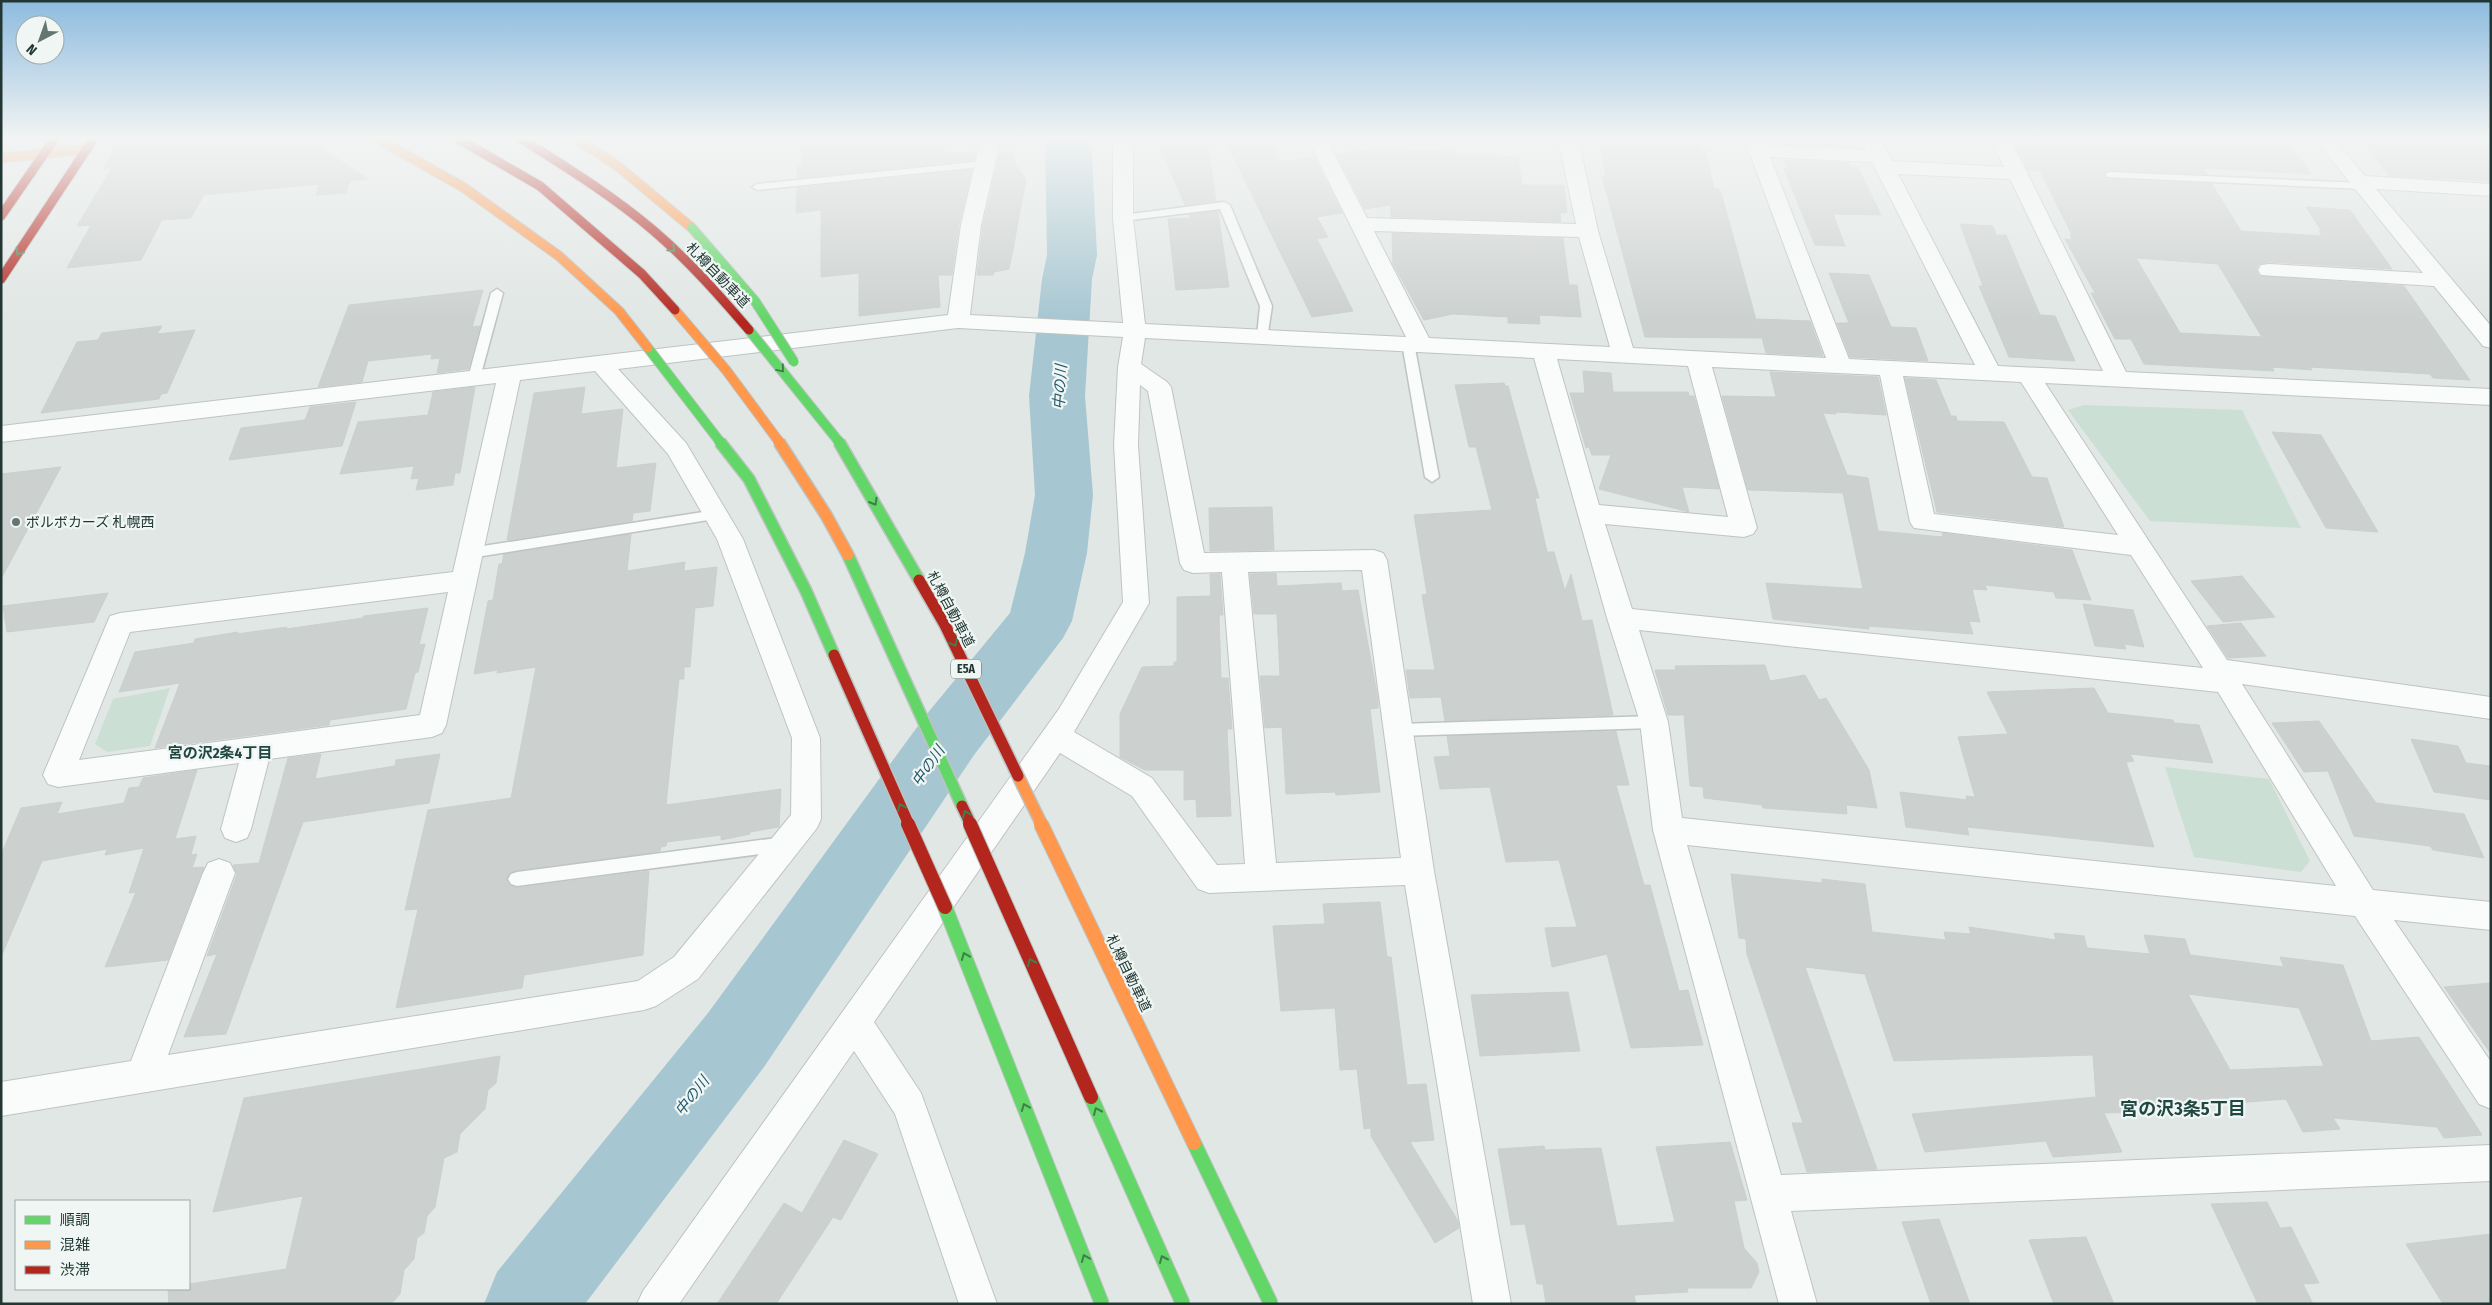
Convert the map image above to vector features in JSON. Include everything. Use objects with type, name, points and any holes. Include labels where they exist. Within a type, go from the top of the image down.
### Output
[{"type":"main road","points":[[1,216],[13,199]]},
{"type":"main road","points":[[1,279],[55,199]]},
{"type":"main road","points":[[480,199],[559,256],[619,311],[749,479],[806,591],[959,940],[1102,1304]]},
{"type":"main road","points":[[555,199],[642,274],[707,344],[771,428],[837,531],[919,708],[1183,1304]]},
{"type":"main road","name":"札樽自動車道","points":[[610,199],[655,232],[727,304],[835,434],[945,625],[1270,1304]]},
{"type":"main road","points":[[657,199],[692,228],[755,301],[801,372],[835,434]]},
{"type":"street","points":[[958,322],[971,225],[977,199]]},
{"type":"street","points":[[656,1304],[1056,736],[1136,603],[1126,445],[1129,367],[1135,330],[1123,218],[1123,199]]},
{"type":"street","points":[[1347,199],[1415,343]]},
{"type":"street","points":[[1581,199],[1588,231],[1623,354]]},
{"type":"street","points":[[1776,199],[1840,365]]},
{"type":"street","points":[[1901,199],[1990,372]]},
{"type":"street","points":[[2029,199],[2118,379]]},
{"type":"street","points":[[2373,199],[2438,280],[2491,341]]},
{"type":"street","points":[[1360,224],[1588,231]]},
{"type":"street","points":[[2269,270],[2438,280]]},
{"type":"street","points":[[1,434],[958,322],[1097,330],[1135,330],[1415,343],[1698,360],[1890,367],[2491,397]]},
{"type":"street","points":[[1542,350],[1620,618],[1654,722],[1668,830],[1798,1304]]},
{"type":"street","points":[[1589,513],[1744,528],[1698,360]]},
{"type":"street","points":[[1,1099],[644,995],[686,968],[806,819],[806,738],[730,539],[677,449],[601,364]]},
{"type":"street","points":[[1129,367],[1159,387],[1193,563],[1374,560],[1418,871],[1492,1304]]},
{"type":"street","points":[[1890,367],[1923,522],[2139,547]]},
{"type":"street","points":[[464,580],[120,623],[58,774],[432,725],[510,374]]},
{"type":"street","points":[[2027,374],[2222,676],[2364,903],[2491,1092]]},
{"type":"street","points":[[1234,562],[1262,877]]},
{"type":"street","points":[[1620,618],[2222,676],[2491,708]]},
{"type":"street","points":[[1056,736],[1142,787],[1209,879],[1418,871]]},
{"type":"street","points":[[236,830],[258,748]]},
{"type":"street","points":[[1668,830],[2491,916]]},
{"type":"street","points":[[143,1076],[219,873]]},
{"type":"street","points":[[854,1022],[909,1104],[978,1304]]},
{"type":"street","points":[[1768,1194],[2491,1163]]},
{"type":"lane","points":[[1123,218],[1224,205],[1266,306],[1263,336]]},
{"type":"lane","points":[[474,378],[497,293]]},
{"type":"lane","points":[[1415,343],[1432,477]]},
{"type":"lane","points":[[470,553],[716,515]]},
{"type":"lane","points":[[1398,730],[1654,722]]},
{"type":"lane","points":[[517,879],[786,844]]},
{"type":"green space","points":[[2084,405],[2242,410],[2301,528],[2150,521],[2068,410]]},
{"type":"green space","points":[[170,688],[150,746],[107,752],[95,744],[113,699]]},
{"type":"green space","points":[[2165,767],[2269,779],[2310,861],[2301,872],[2194,857]]},
{"type":"building","points":[[93,199],[202,199],[191,218],[162,220],[141,260],[67,268],[91,225],[77,226]]},
{"type":"building","points":[[797,199],[965,199],[959,225],[952,275],[938,275],[940,307],[859,316],[859,273],[821,277],[821,210],[796,213]]},
{"type":"building","points":[[989,199],[1022,199],[1009,269],[994,272],[993,275],[977,275],[983,225]]},
{"type":"building","points":[[1182,199],[1216,199],[1216,201],[1185,205]]},
{"type":"building","points":[[1254,199],[1335,199],[1342,213],[1317,217],[1328,237],[1317,239],[1353,311],[1312,317]]},
{"type":"building","points":[[1360,199],[1565,199],[1567,213],[1560,213],[1561,222],[1391,217],[1391,205],[1365,209]]},
{"type":"building","points":[[1608,199],[1723,199],[1761,338],[1645,337]]},
{"type":"building","points":[[1796,199],[1873,199],[1881,215],[1833,214],[1845,246],[1815,245]]},
{"type":"building","points":[[2054,199],[2221,199],[2241,231],[2322,236],[2319,231],[2322,232],[2306,207],[2350,210],[2392,269],[2269,262],[2259,264],[2256,269],[2259,276],[2404,286],[2470,380],[2433,378],[2430,374],[2310,367],[2312,370],[2272,367],[2274,371],[2144,364],[2131,339],[2115,339],[2091,293],[2095,293],[2065,239],[2072,240],[2070,235],[2072,235]],"holes":[[[2136,258],[2218,264],[2262,337],[2180,333]]]},
{"type":"building","points":[[1218,211],[1229,287],[1176,290],[1168,219],[1190,218],[1189,215]]},
{"type":"building","points":[[1960,224],[1993,226],[1996,235],[2006,235],[2040,315],[2055,316],[2075,361],[2009,357],[1979,286],[1983,286]]},
{"type":"building","points":[[1392,233],[1563,238],[1569,285],[1577,285],[1581,317],[1539,315],[1540,324],[1508,323],[1508,317],[1453,314],[1424,320],[1393,264]]},
{"type":"building","points":[[1829,273],[1869,275],[1891,327],[1916,328],[1928,361],[1850,357],[1837,323],[1849,323]]},
{"type":"building","points":[[483,290],[472,327],[480,326],[468,369],[437,373],[440,358],[431,359],[432,354],[368,361],[362,382],[318,387],[349,305]]},
{"type":"building","points":[[1757,319],[1810,321],[1823,356],[1766,353]]},
{"type":"building","points":[[162,326],[157,334],[195,330],[167,393],[161,394],[159,399],[41,413],[77,342],[98,340],[102,333]]},
{"type":"building","points":[[1583,371],[1611,373],[1613,392],[1688,392],[1689,396],[1694,396],[1719,489],[1682,487],[1689,512],[1599,489],[1611,455],[1592,455],[1589,447],[1586,448],[1570,393],[1585,393]]},
{"type":"building","points":[[1770,372],[1878,377],[1886,415],[1823,413],[1847,475],[1868,478],[1878,531],[1943,537],[1942,533],[2072,550],[2091,600],[2056,598],[2054,592],[1985,585],[1987,590],[1972,589],[1980,622],[1969,621],[1973,634],[1868,626],[1869,629],[1773,619],[1766,583],[1863,589],[1843,493],[1748,490],[1722,396],[1776,397]]},
{"type":"building","points":[[1905,378],[1936,380],[1951,416],[1956,416],[1957,421],[2004,422],[2032,477],[2047,478],[2064,527],[1937,512]]},
{"type":"building","points":[[1504,383],[1505,386],[1508,386],[1539,498],[1535,498],[1547,552],[1554,552],[1565,591],[1571,574],[1582,621],[1592,620],[1613,715],[1445,721],[1441,697],[1410,698],[1406,670],[1435,670],[1422,595],[1427,594],[1414,515],[1492,510],[1476,447],[1469,447],[1455,385]]},
{"type":"building","points":[[475,387],[460,473],[455,473],[453,485],[416,490],[419,478],[411,479],[414,466],[340,474],[358,422],[428,415],[433,392]]},
{"type":"building","points":[[585,387],[581,414],[623,409],[616,468],[656,463],[650,511],[633,513],[632,521],[507,540],[534,393]]},
{"type":"building","points":[[356,402],[342,446],[229,460],[241,428],[305,420],[310,407]]},
{"type":"building","points":[[2272,432],[2321,435],[2378,532],[2326,528]]},
{"type":"building","name":"ボルボカーズ 札幌西","points":[[61,467],[1,579],[1,474]]},
{"type":"building","points":[[1272,507],[1274,550],[1210,551],[1209,508]]},
{"type":"building","points":[[631,534],[627,571],[685,562],[684,571],[717,567],[713,606],[695,608],[690,667],[684,667],[684,679],[679,679],[666,805],[781,789],[779,827],[721,840],[721,835],[667,842],[666,846],[661,847],[660,851],[651,853],[510,872],[506,880],[510,886],[517,888],[649,871],[643,955],[524,975],[522,988],[396,1008],[418,909],[405,910],[428,810],[511,798],[536,667],[497,673],[498,670],[474,674],[488,601],[493,600],[499,564],[502,564],[504,554]]},
{"type":"building","points":[[1276,573],[1277,586],[1341,583],[1342,591],[1358,590],[1378,699],[1378,708],[1370,709],[1380,792],[1336,795],[1335,792],[1286,794],[1282,727],[1265,728],[1260,676],[1280,676],[1277,614],[1254,614],[1250,574]]},
{"type":"building","points":[[1210,574],[1220,574],[1223,615],[1219,615],[1221,678],[1228,678],[1232,729],[1227,729],[1231,816],[1197,817],[1196,799],[1184,800],[1184,770],[1145,770],[1120,757],[1120,714],[1142,667],[1174,666],[1174,662],[1177,662],[1177,597],[1211,596]]},
{"type":"building","points":[[2242,576],[2275,617],[2223,622],[2191,581]]},
{"type":"building","points":[[108,593],[94,622],[7,632],[3,606]]},
{"type":"building","points":[[2083,604],[2133,610],[2144,647],[2124,644],[2126,649],[2095,646]]},
{"type":"building","points":[[428,608],[419,645],[425,644],[406,709],[330,720],[329,725],[155,748],[180,683],[119,692],[135,652],[194,643],[195,639],[238,632],[237,634],[287,627],[286,629]]},
{"type":"building","points":[[2241,623],[2266,656],[2228,658],[2207,626]]},
{"type":"building","points":[[1765,665],[1770,681],[1805,675],[1819,700],[1826,698],[1869,770],[1877,808],[1846,805],[1847,814],[1763,808],[1762,805],[1704,798],[1703,787],[1690,786],[1684,715],[1668,715],[1655,670],[1676,670],[1675,666]]},
{"type":"building","points":[[2094,688],[2108,713],[2173,720],[2174,723],[2199,725],[2213,763],[2130,754],[2134,761],[2126,762],[2154,847],[1967,827],[1969,835],[1906,827],[1900,792],[1967,800],[1966,796],[1975,797],[1958,737],[2008,734],[1987,692]]},
{"type":"building","points":[[2319,721],[2376,803],[2464,814],[2484,858],[2433,850],[2430,846],[2354,836],[2328,771],[2304,772],[2272,723]]},
{"type":"building","points":[[1616,731],[1629,785],[1616,785],[1644,885],[1650,885],[1679,991],[1688,990],[1703,1045],[1631,1048],[1607,954],[1552,967],[1545,928],[1577,927],[1559,860],[1506,862],[1490,787],[1440,789],[1434,757],[1450,756],[1447,736]]},
{"type":"building","points":[[2411,739],[2458,746],[2466,763],[2491,766],[2491,800],[2434,792]]},
{"type":"building","points":[[321,754],[315,779],[395,766],[396,760],[440,754],[429,803],[303,822],[226,1034],[184,1037],[217,954],[207,956],[237,874],[233,865],[259,863],[288,758]]},
{"type":"building","points":[[197,770],[175,839],[196,836],[191,855],[197,854],[192,868],[204,867],[168,960],[105,967],[136,892],[129,893],[144,848],[105,855],[107,849],[42,861],[1,957],[1,855],[21,808],[62,802],[57,814],[124,803],[129,788],[139,787],[143,778]]},
{"type":"building","points":[[1731,874],[1822,883],[1822,879],[1865,884],[1872,932],[1946,940],[1944,932],[1971,934],[1969,927],[2056,940],[2054,933],[2084,936],[2087,948],[2150,954],[2144,935],[2185,939],[2190,955],[2284,967],[2280,957],[2343,965],[2371,1041],[2419,1037],[2482,1135],[2444,1138],[2437,1127],[2333,1118],[2340,1129],[2303,1132],[2286,1099],[2172,1108],[2173,1111],[2104,1113],[2122,1152],[2053,1157],[2046,1141],[1925,1152],[1912,1114],[2096,1097],[2093,1055],[1894,1061],[1865,974],[1805,967],[1877,1169],[1807,1172],[1792,1123],[1803,1123],[1747,954],[1746,939],[1739,938]],"holes":[[[2188,994],[2299,1008],[2324,1066],[2230,1070]]]},
{"type":"building","points":[[1380,902],[1387,957],[1391,957],[1407,1085],[1426,1084],[1434,1140],[1410,1142],[1458,1221],[1459,1228],[1435,1243],[1371,1136],[1371,1128],[1364,1129],[1357,1069],[1340,1070],[1335,1008],[1281,1011],[1273,926],[1325,924],[1323,904]]},
{"type":"building","points":[[2491,983],[2491,1054],[2444,987]]},
{"type":"building","points":[[1568,992],[1580,1051],[1480,1056],[1471,995]]},
{"type":"building","points":[[500,1056],[496,1083],[488,1090],[485,1109],[460,1134],[457,1152],[444,1158],[435,1207],[427,1216],[424,1233],[417,1238],[414,1259],[404,1270],[400,1294],[391,1304],[169,1304],[168,1290],[190,1290],[190,1284],[286,1269],[303,1196],[213,1212],[244,1098]]},
{"type":"building","points":[[844,1140],[878,1154],[841,1220],[833,1217],[776,1304],[717,1304],[784,1203],[802,1213]]},
{"type":"building","points":[[1730,1142],[1747,1200],[1734,1201],[1744,1248],[1757,1263],[1759,1272],[1751,1288],[1687,1288],[1688,1292],[1634,1295],[1636,1304],[1546,1304],[1543,1284],[1537,1284],[1525,1224],[1511,1225],[1498,1149],[1544,1146],[1545,1150],[1601,1148],[1617,1226],[1675,1222],[1656,1147]]},
{"type":"building","points":[[2267,1202],[2280,1228],[2291,1227],[2319,1283],[2303,1284],[2313,1304],[2258,1304],[2211,1204]]},
{"type":"building","points":[[1939,1219],[1970,1304],[1931,1304],[1902,1222]]},
{"type":"building","points":[[2491,1234],[2491,1304],[2443,1304],[2406,1244]]},
{"type":"building","points":[[2086,1237],[2114,1304],[2054,1304],[2029,1240]]},
{"type":"waterway","name":"中の川","points":[[529,1304],[736,1040],[950,735],[1040,621],[1056,553],[1064,495],[1057,396],[1067,279],[1072,255],[1070,199]]},
{"type":"traffic: slow","points":[[480,199],[559,256],[619,311],[648,348]]},
{"type":"traffic: slow","points":[[657,199],[692,228]]},
{"type":"traffic: slow","points":[[675,310],[726,370],[773,432],[821,505],[848,555]]},
{"type":"traffic: slow","points":[[1018,776],[1194,1143]]},
{"type":"traffic: jam","points":[[1,216],[13,199]]},
{"type":"traffic: jam","points":[[1,279],[54,199]]},
{"type":"traffic: jam","points":[[555,199],[642,274],[675,310]]},
{"type":"traffic: jam","points":[[612,199],[654,231],[679,254],[749,330]]},
{"type":"traffic: jam","points":[[919,580],[945,625],[1018,776]]},
{"type":"traffic: jam","points":[[834,655],[945,907]]},
{"type":"traffic: jam","points":[[962,806],[1091,1097]]},
{"type":"traffic: fast","points":[[692,228],[755,301],[794,362]]},
{"type":"traffic: fast","points":[[749,330],[835,434],[919,580]]},
{"type":"traffic: fast","points":[[648,348],[749,479],[806,591],[834,655]]},
{"type":"traffic: fast","points":[[848,555],[962,806]]},
{"type":"traffic: fast","points":[[945,907],[1102,1304]]},
{"type":"traffic: fast","points":[[1091,1097],[1183,1304]]},
{"type":"traffic: fast","points":[[1194,1143],[1271,1304]]},
{"type":"place","name":"ボルボカーズ 札幌西","points":[[16,522]]},
{"type":"district","name":"宮の沢2条4丁目","points":[[220,753]]},
{"type":"district","name":"宮の沢3条5丁目","points":[[2183,1109]]}]
